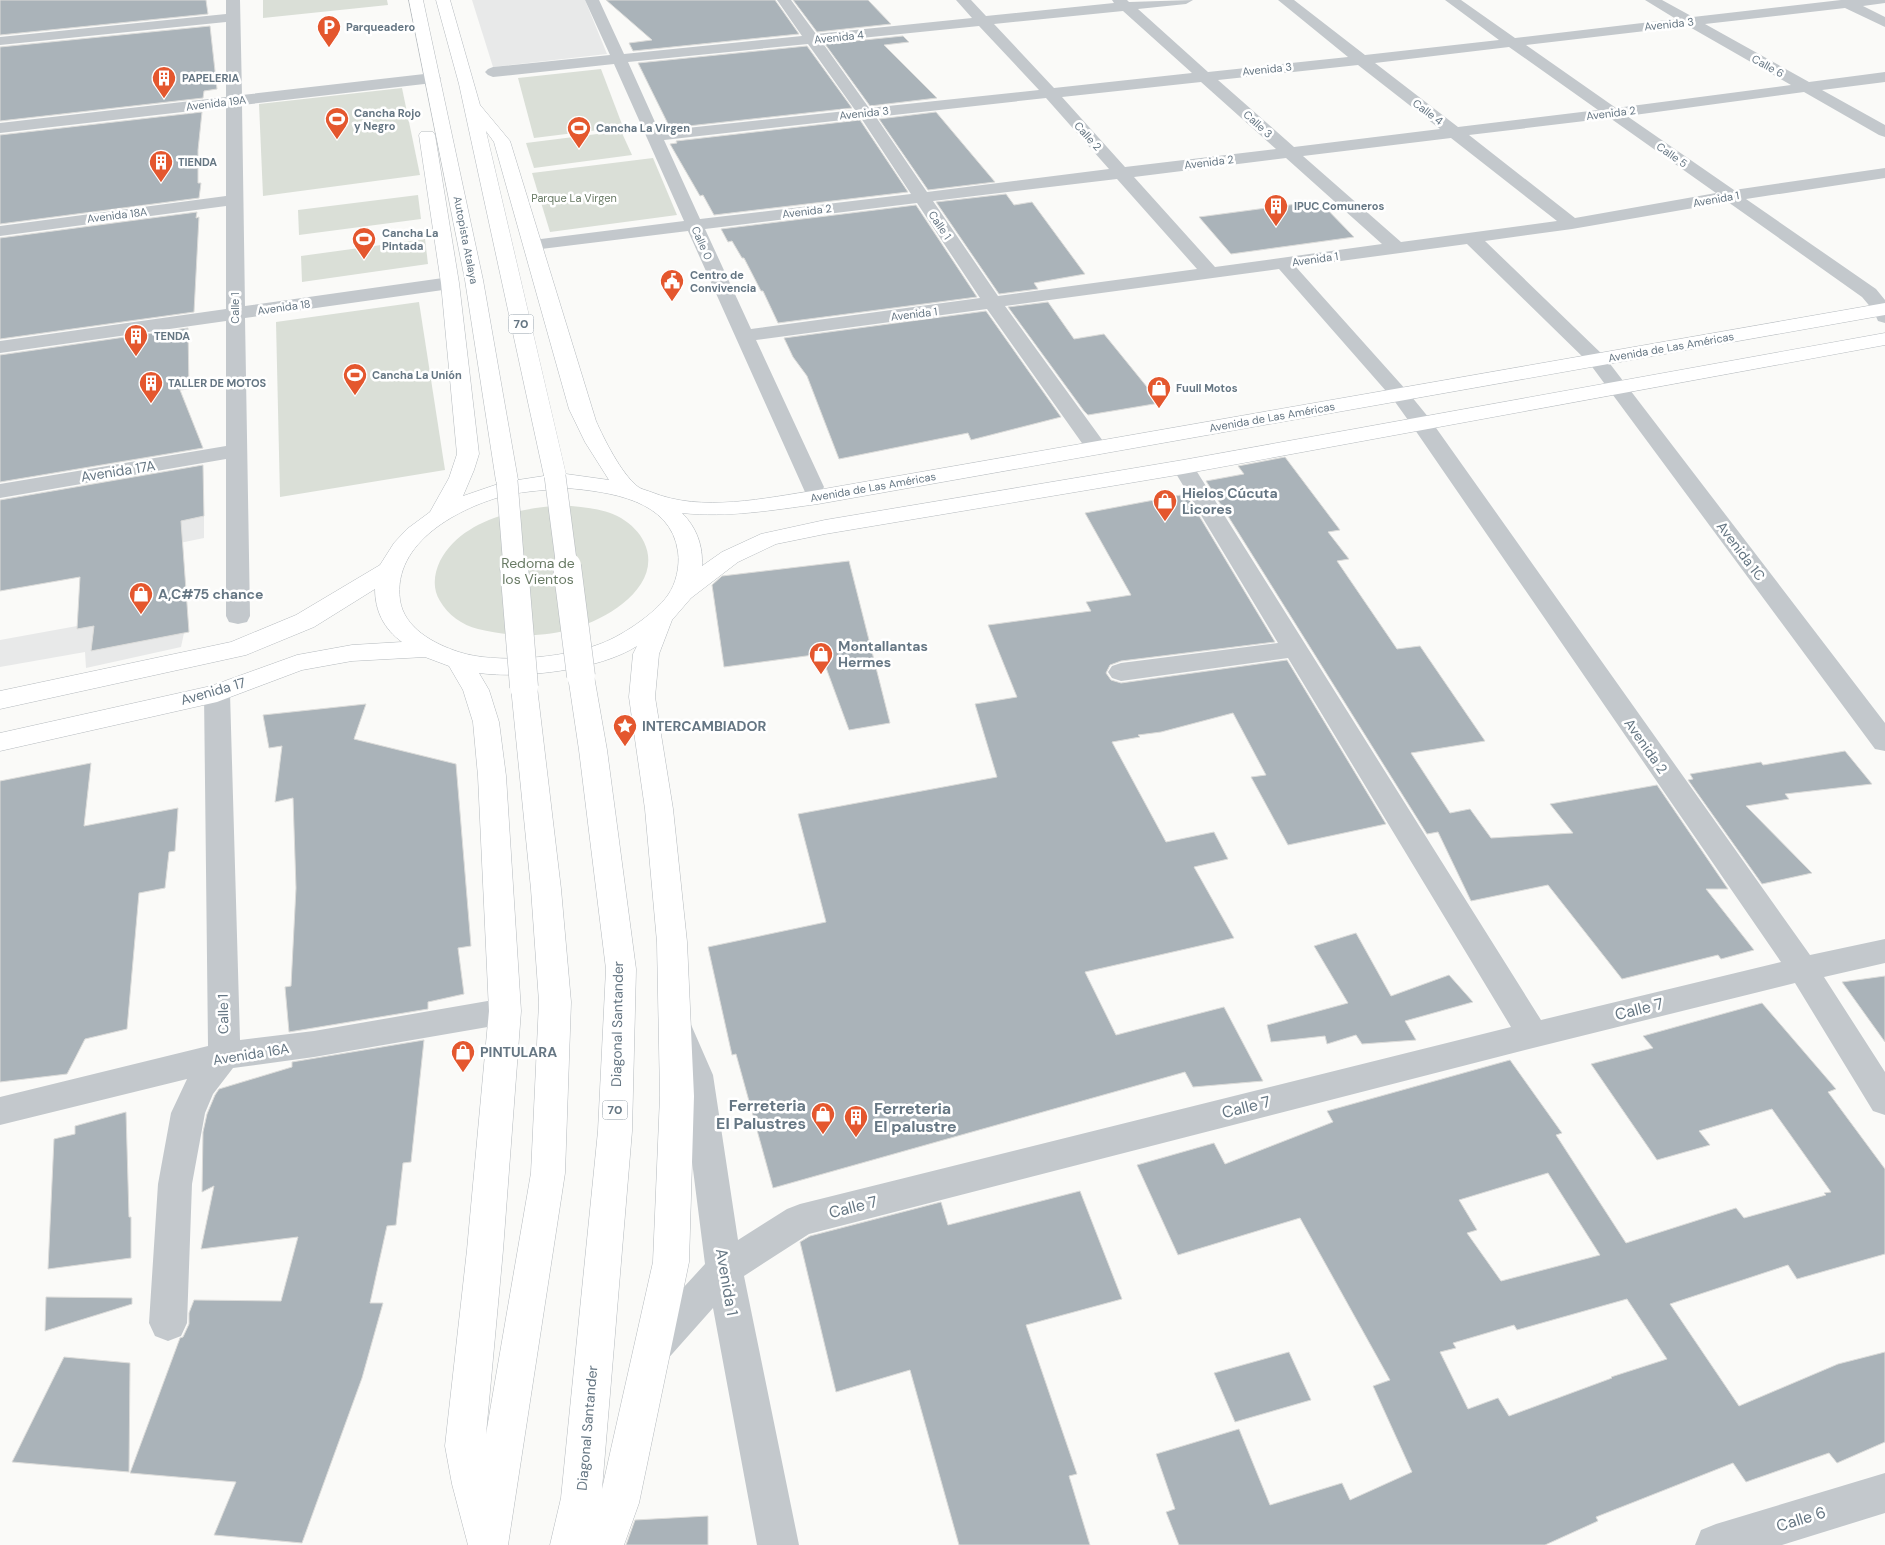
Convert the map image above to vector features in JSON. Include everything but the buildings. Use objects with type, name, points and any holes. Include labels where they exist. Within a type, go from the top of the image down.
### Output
[{"type":"main road","name":"Autopista Atalaya","points":[[416,0],[474,280],[507,480],[524,687],[546,889],[555,1002],[548,1173],[488,1544]]},
{"type":"main road","name":"70","points":[[443,0],[471,102]]},
{"type":"main road","points":[[437,100],[424,119],[450,283],[468,454],[458,486],[440,515]]},
{"type":"main road","name":"Diagonal Santander","points":[[471,102],[555,476],[621,969],[614,1140],[581,1498],[571,1545]]},
{"type":"main road","points":[[471,102],[502,140],[580,409],[591,436],[608,464],[629,491]]},
{"type":"main road","name":"Avenida de Las Américas","points":[[658,504],[708,509],[755,506],[818,497],[1597,360],[1884,312]]},
{"type":"main road","points":[[682,593],[691,568],[690,544],[679,522],[658,504],[629,491],[599,484],[576,482],[533,484],[500,490],[468,501],[440,515],[417,532],[400,550],[389,570],[386,599],[399,627],[426,649],[459,662],[500,668],[545,666],[609,650],[660,618],[682,593],[730,557],[769,540],[834,526],[1183,467],[1885,338]]},
{"type":"main road","points":[[0,700],[237,649],[305,621],[389,570]]},
{"type":"main road","points":[[603,1545],[619,1503],[671,1262],[677,1096],[672,942],[659,809],[642,697],[646,654],[660,618]]},
{"type":"main road","name":"Avenida 17","points":[[0,742],[217,693],[297,663],[352,652],[426,649]]},
{"type":"main road","points":[[459,662],[476,690],[486,722],[492,776],[504,1011],[485,1250],[465,1446],[472,1484],[488,1544]]},
{"type":"street","name":"Calle 0","points":[[592,0],[813,487]]},
{"type":"street","name":"Calle 1","points":[[784,0],[865,113],[993,303],[1097,448]]},
{"type":"street","name":"Calle 2","points":[[963,0],[1050,93],[1210,274]]},
{"type":"street","name":"Avenida 4","points":[[492,72],[983,22],[1123,3],[1186,0]]},
{"type":"street","name":"Calle 4","points":[[1285,0],[1572,224]]},
{"type":"street","name":"Calle 5","points":[[1452,0],[1868,293],[1884,312]]},
{"type":"street","name":"Calle 6","points":[[1652,0],[1885,132]]},
{"type":"street","name":"Avenida 3","points":[[654,136],[1360,60],[1690,22],[1844,2],[1880,0]]},
{"type":"street","points":[[1844,2],[1885,23]]},
{"type":"street","name":"Calle 3","points":[[1123,3],[1397,248]]},
{"type":"street","name":"Calle 1","points":[[233,9],[238,616]]},
{"type":"street","points":[[0,42],[233,9]]},
{"type":"street","name":"Avenida 2","points":[[533,245],[1612,113],[1885,77]]},
{"type":"street","name":"Avenida 19A","points":[[0,128],[433,78]]},
{"type":"street","name":"Avenida 1","points":[[744,336],[1572,224],[1731,196],[1885,173]]},
{"type":"street","name":"Avenida 18A","points":[[0,230],[235,200]]},
{"type":"street","name":"Avenida 1C","points":[[1471,238],[1597,360],[1885,742]]},
{"type":"street","name":"Avenida 2","points":[[1283,263],[1400,395],[1421,423],[1802,969],[1885,1101]]},
{"type":"street","name":"Avenida 18","points":[[0,347],[450,283]]},
{"type":"street","name":"Avenida 17A","points":[[0,490],[236,451]]},
{"type":"street","points":[[1183,467],[1533,1035]]},
{"type":"street","points":[[1121,672],[1294,649]]},
{"type":"street","name":"Calle 1","points":[[217,693],[224,1056]]},
{"type":"street","name":"Calle 7","points":[[652,1350],[724,1270],[800,1220],[1533,1035],[1802,969],[1885,951]]},
{"type":"street","name":"Avenida 16A","points":[[0,1111],[224,1056],[314,1044],[504,1011]]},
{"type":"street","name":"Avenida 1","points":[[675,1021],[697,1075],[724,1270],[778,1545]]},
{"type":"street","points":[[168,1323],[175,1184],[188,1113],[200,1086],[224,1056]]},
{"type":"street","name":"Calle 6","points":[[1716,1545],[1885,1493]]},
{"type":"shaded area","points":[[472,0],[585,0],[607,54],[493,67]]},
{"type":"shaded area","points":[[204,516],[204,538],[107,558],[108,534]]},
{"type":"shaded area","points":[[77,626],[77,629],[94,626],[92,651],[184,633],[181,647],[86,668],[85,652],[0,667],[0,640]]},
{"type":"green space","points":[[263,0],[387,0],[388,5],[263,18]]},
{"type":"green space","points":[[601,69],[623,127],[534,138],[518,78]]},
{"type":"green space","name":"Cancha Rojo y Negro","points":[[402,88],[420,175],[263,196],[259,104]]},
{"type":"green space","name":"Cancha La Virgen","points":[[621,131],[632,155],[534,168],[526,143]]},
{"type":"green space","name":"Parque La Virgen","points":[[653,158],[677,215],[550,232],[532,173]]},
{"type":"green space","name":"Cancha La Pintada","points":[[418,195],[421,219],[299,235],[298,210]]},
{"type":"green space","name":"Cancha La Pintada","points":[[425,239],[428,264],[302,282],[301,256]]},
{"type":"green space","name":"Cancha La Unión","points":[[419,302],[445,470],[280,497],[276,322]]},
{"type":"green space","name":"Redoma de los Vientos","points":[[562,505],[592,508],[607,512],[621,518],[640,535],[648,557],[647,572],[640,585],[630,597],[603,616],[589,623],[551,634],[539,635],[502,634],[478,629],[461,622],[447,611],[437,596],[435,576],[440,561],[450,546],[477,525],[493,518],[528,509]]},
{"type":"place","name":"Parqueadero","points":[[329,48]]},
{"type":"place","name":"PAPELERIA","points":[[164,99]]},
{"type":"place","name":"Cancha Rojo y Negro","points":[[337,140]]},
{"type":"place","name":"Cancha La Virgen","points":[[579,149]]},
{"type":"place","name":"TIENDA","points":[[161,183]]},
{"type":"place","name":"IPUC Comuneros","points":[[1276,227]]},
{"type":"place","name":"Cancha La Pintada","points":[[364,260]]},
{"type":"place","name":"Centro de Convivencia","points":[[672,302]]},
{"type":"place","name":"TENDA","points":[[136,357]]},
{"type":"place","name":"Cancha La Unión","points":[[355,396]]},
{"type":"place","name":"TALLER DE MOTOS","points":[[151,404]]},
{"type":"place","name":"Fuull Motos","points":[[1159,409]]},
{"type":"place","name":"Hielos Cúcuta Licores","points":[[1165,522]]},
{"type":"place","name":"A,C#75 chance","points":[[141,615]]},
{"type":"place","name":"Montallantas Hermes","points":[[821,675]]},
{"type":"place","name":"INTERCAMBIADOR","points":[[625,747]]},
{"type":"place","name":"PINTULARA","points":[[463,1073]]},
{"type":"place","name":"Ferreteria El Palustres","points":[[823,1135]]},
{"type":"place","name":"Ferreteria El palustre","points":[[856,1138]]}]
